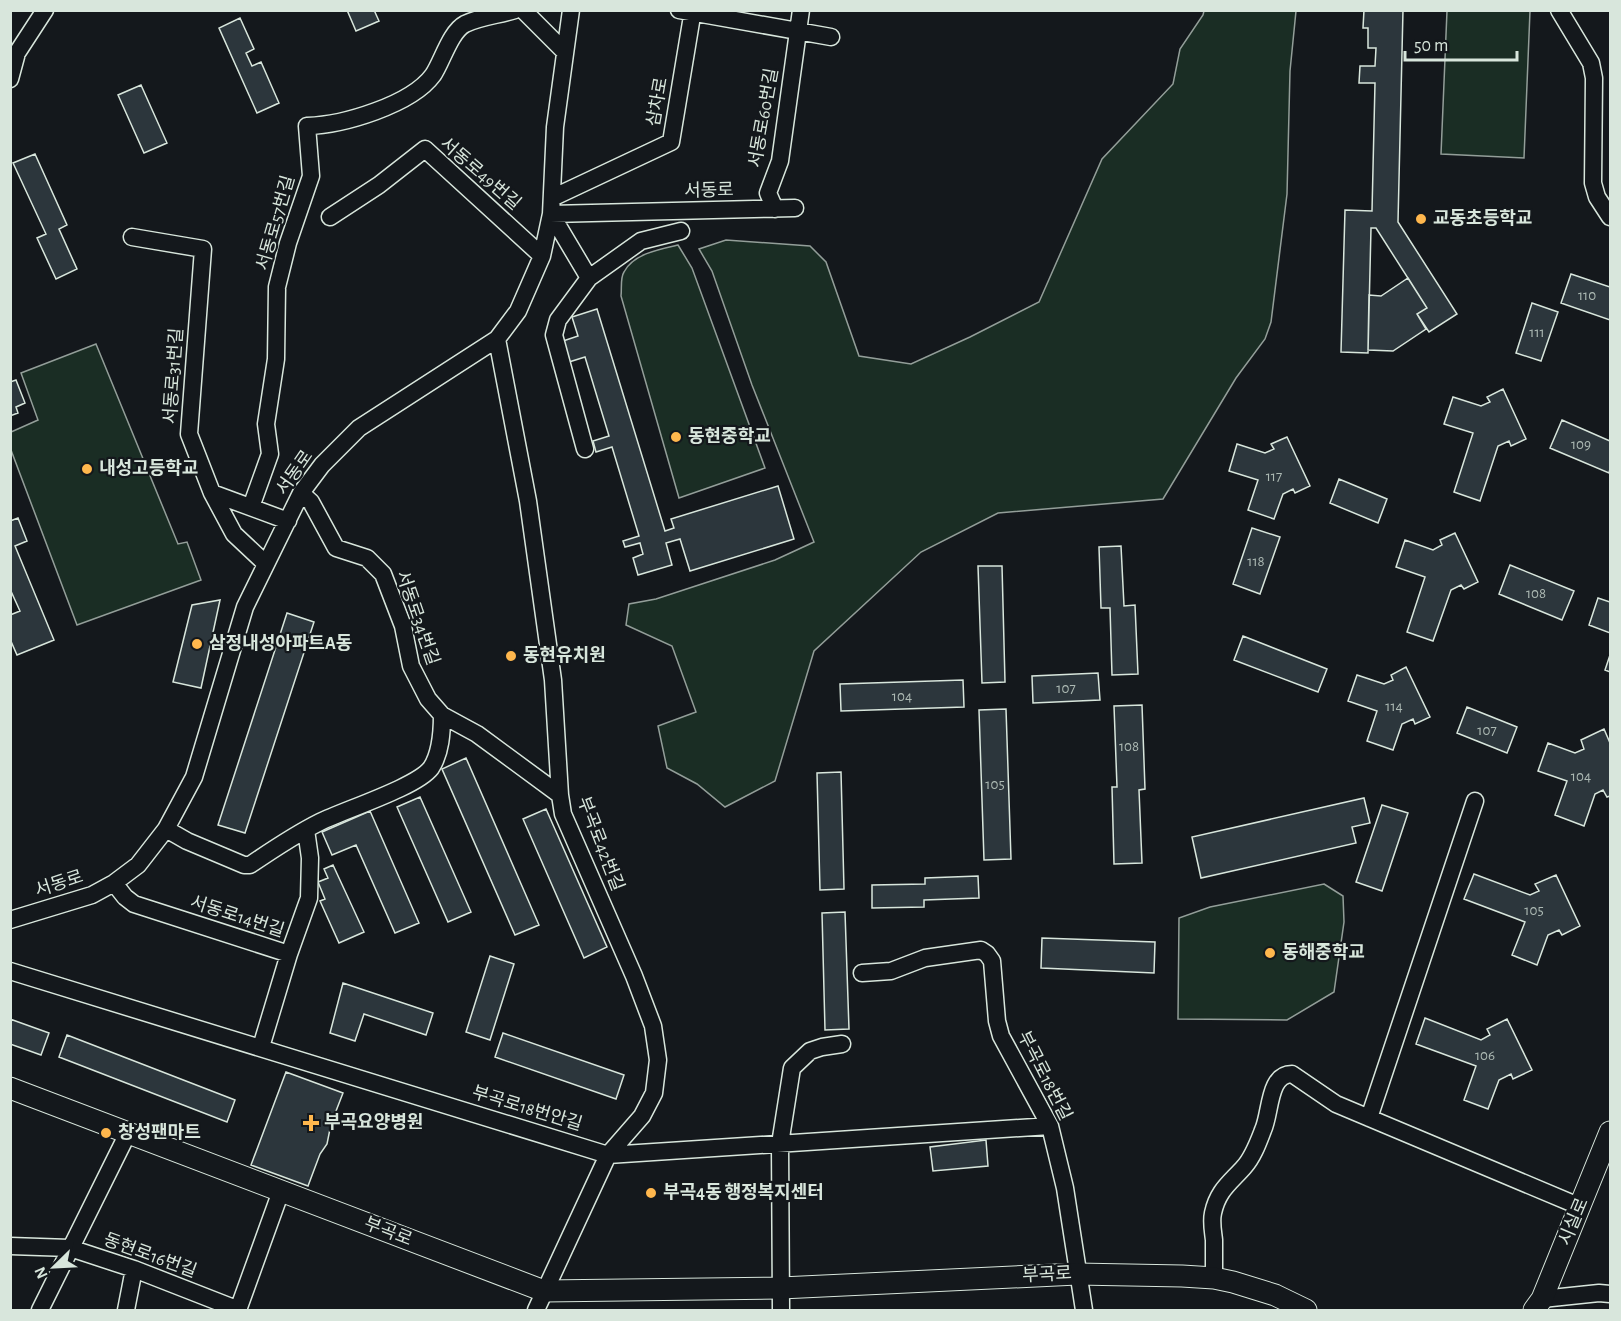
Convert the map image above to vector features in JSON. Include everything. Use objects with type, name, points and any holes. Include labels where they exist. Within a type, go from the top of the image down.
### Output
[{"type":"main road","name":"부곡로","points":[[10,1088],[281,1191],[540,1301],[1077,1274],[1214,1278],[1275,1295],[1306,1311]]},
{"type":"main road","name":"시실로","points":[[1538,1305],[1611,1132]]},
{"type":"street","points":[[10,79],[17,53],[45,10]]},
{"type":"street","name":"서동로57번길","points":[[251,507],[270,454],[267,424],[276,359],[277,287],[288,243],[311,176],[307,126],[325,126],[394,104],[411,95],[433,74],[444,50],[463,25],[514,10]]},
{"type":"street","points":[[523,10],[564,51]]},
{"type":"street","name":"서동로","points":[[10,920],[92,896],[138,865],[166,829],[194,777],[245,607],[301,493],[322,465],[359,428],[497,339],[518,311],[542,256],[552,206],[555,127],[571,10]]},
{"type":"street","name":"서동로60번길","points":[[775,209],[768,193],[780,161],[801,10]]},
{"type":"street","points":[[1558,10],[1591,63],[1594,78],[1593,183],[1597,197],[1611,217]]},
{"type":"street","points":[[688,11],[831,37]]},
{"type":"street","name":"삼차로","points":[[552,206],[671,142],[688,11]]},
{"type":"street","name":"서동로49번길","points":[[330,217],[425,149],[542,256]]},
{"type":"street","points":[[552,206],[589,278]]},
{"type":"street","name":"서동로","points":[[552,206],[795,208]]},
{"type":"street","points":[[585,449],[554,335],[558,320],[589,278],[641,241],[681,231]]},
{"type":"street","name":"서동로31번길","points":[[132,237],[204,249],[189,434],[212,493]]},
{"type":"street","name":"부곡로42번길","points":[[497,339],[528,501],[552,669],[563,814],[634,976],[652,1026],[658,1060],[654,1093],[642,1116],[608,1155],[540,1301]]},
{"type":"street","points":[[212,493],[288,521]]},
{"type":"street","points":[[212,493],[234,534],[266,564]]},
{"type":"street","name":"서동로34번길","points":[[301,493],[311,502],[336,548],[367,558],[383,574],[403,626],[411,666],[428,699],[441,715],[477,734],[560,795]]},
{"type":"street","points":[[166,829],[187,841],[244,865],[250,865],[306,830],[415,781],[430,768],[436,756],[442,734],[441,715]]},
{"type":"street","points":[[1369,1118],[1475,801]]},
{"type":"street","name":"서동로14번길","points":[[114,883],[134,904],[289,954],[309,898],[310,858],[306,830]]},
{"type":"street","name":"부곡로18번길","points":[[862,973],[891,971],[925,958],[981,950],[992,961],[1001,1036],[1050,1126],[1065,1188],[1084,1311]]},
{"type":"street","points":[[261,1047],[289,954]]},
{"type":"street","name":"부곡로18번안길","points":[[10,971],[608,1155],[1050,1126]]},
{"type":"street","points":[[781,1311],[780,1144],[792,1068],[810,1051],[842,1044]]},
{"type":"street","points":[[1214,1278],[1213,1209],[1225,1185],[1244,1167],[1254,1151],[1265,1127],[1276,1082],[1281,1076],[1292,1074],[1336,1104],[1581,1207]]},
{"type":"street","points":[[40,1311],[128,1133]]},
{"type":"street","points":[[238,1310],[281,1191]]},
{"type":"street","name":"동현로16번길","points":[[10,1246],[70,1248],[134,1269],[238,1310]]},
{"type":"street","points":[[126,1311],[134,1269]]},
{"type":"street","points":[[1538,1305],[1599,1293],[1611,1294]]},
{"type":"green space","points":[[1204,11],[1296,11],[1290,71],[1287,194],[1271,322],[1265,339],[1236,378],[1163,499],[998,513],[921,552],[814,651],[775,781],[725,807],[697,784],[667,768],[658,726],[696,712],[672,646],[626,625],[629,604],[656,599],[775,560],[814,542],[752,385],[712,271],[699,249],[726,240],[810,246],[826,262],[859,356],[911,364],[970,337],[1039,302],[1102,159],[1173,84],[1180,49]]},
{"type":"green space","points":[[1447,11],[1530,11],[1524,158],[1441,154]]},
{"type":"green space","points":[[678,245],[692,268],[765,468],[679,498],[621,296],[623,274],[628,266],[648,253]]},
{"type":"green space","name":"내성고등학교","points":[[96,344],[178,544],[187,542],[201,580],[77,625],[11,450],[11,432],[38,420],[21,373]]},
{"type":"green space","points":[[1324,884],[1343,896],[1344,922],[1334,992],[1287,1020],[1178,1019],[1179,918],[1210,907]]},
{"type":"building","points":[[347,10],[374,10],[379,21],[356,31]]},
{"type":"building","points":[[1364,10],[1403,10],[1398,222],[1457,314],[1429,332],[1417,314],[1427,308],[1376,228],[1371,228],[1368,353],[1341,352],[1345,210],[1372,211],[1375,83],[1359,83],[1360,66],[1375,66],[1376,48],[1368,48],[1368,28],[1363,28]]},
{"type":"building","points":[[240,18],[254,49],[246,53],[252,66],[261,62],[279,103],[257,113],[219,28]]},
{"type":"building","points":[[141,85],[167,143],[144,153],[118,95]]},
{"type":"building","points":[[35,154],[67,225],[59,229],[77,269],[56,279],[37,238],[46,234],[13,163]]},
{"type":"building","points":[[1571,274],[1610,287],[1610,320],[1561,303]]},
{"type":"building","points":[[1408,278],[1427,308],[1417,314],[1426,329],[1393,351],[1368,350],[1369,295],[1381,296]]},
{"type":"building","points":[[1532,303],[1558,312],[1541,361],[1516,353]]},
{"type":"building","points":[[597,309],[665,531],[674,528],[671,519],[778,486],[794,539],[690,571],[680,539],[666,543],[672,565],[638,575],[633,558],[643,554],[640,543],[625,547],[623,541],[639,536],[612,447],[596,452],[593,441],[609,436],[585,357],[569,362],[563,341],[578,336],[572,317]]},
{"type":"building","points":[[16,380],[25,403],[16,407],[18,413],[10,416],[10,382]]},
{"type":"building","points":[[1503,389],[1526,439],[1511,446],[1509,441],[1498,446],[1480,501],[1454,492],[1473,433],[1444,424],[1453,397],[1481,406],[1490,402],[1487,397]]},
{"type":"building","points":[[1562,420],[1610,441],[1609,473],[1550,448]]},
{"type":"building","points":[[1287,437],[1310,486],[1295,493],[1293,489],[1283,494],[1274,519],[1248,510],[1258,480],[1229,471],[1237,444],[1265,453],[1274,449],[1271,444]]},
{"type":"building","points":[[1339,479],[1387,499],[1378,523],[1330,503]]},
{"type":"building","points":[[18,518],[27,541],[15,546],[54,640],[17,655],[10,639],[10,615],[20,611],[10,589],[10,521]]},
{"type":"building","points":[[1252,528],[1280,537],[1260,594],[1233,584]]},
{"type":"building","points":[[1455,533],[1478,582],[1464,589],[1461,585],[1451,590],[1433,641],[1407,632],[1425,577],[1396,567],[1405,540],[1433,550],[1442,545],[1440,540]]},
{"type":"building","points":[[1121,546],[1124,606],[1135,605],[1138,674],[1112,675],[1110,608],[1101,608],[1099,547]]},
{"type":"building","points":[[1510,565],[1574,591],[1562,620],[1499,594]]},
{"type":"building","points":[[978,566],[1002,566],[1005,682],[982,683]]},
{"type":"building","points":[[1598,598],[1610,602],[1610,633],[1589,625]]},
{"type":"building","name":"삼정내성아파트A동","points":[[220,600],[201,688],[173,682],[192,605]]},
{"type":"building","points":[[287,613],[314,622],[245,833],[218,825]]},
{"type":"building","points":[[1243,636],[1327,669],[1318,692],[1234,660]]},
{"type":"building","points":[[1610,655],[1610,672],[1605,670]]},
{"type":"building","points":[[1406,667],[1430,717],[1415,724],[1413,719],[1402,724],[1393,750],[1367,741],[1377,711],[1348,701],[1357,675],[1384,684],[1393,680],[1391,675]]},
{"type":"building","points":[[1098,673],[1100,700],[1033,703],[1032,676]]},
{"type":"building","points":[[963,680],[964,707],[841,711],[840,684]]},
{"type":"building","points":[[1142,705],[1145,789],[1139,790],[1142,863],[1114,864],[1112,787],[1117,787],[1114,706]]},
{"type":"building","points":[[1467,707],[1517,727],[1507,753],[1457,733]]},
{"type":"building","points":[[1006,709],[1011,859],[984,860],[979,710]]},
{"type":"building","points":[[1604,729],[1610,743],[1610,796],[1607,797],[1603,790],[1595,794],[1584,826],[1555,815],[1567,781],[1538,771],[1548,743],[1575,753],[1584,749],[1581,740]]},
{"type":"building","points":[[466,758],[539,925],[515,935],[442,769]]},
{"type":"building","points":[[841,772],[844,889],[820,890],[817,773]]},
{"type":"building","points":[[420,797],[471,912],[448,922],[397,807]]},
{"type":"building","points":[[1364,798],[1370,823],[1352,827],[1356,843],[1201,878],[1192,837]]},
{"type":"building","points":[[1382,805],[1408,813],[1382,891],[1356,882]]},
{"type":"building","points":[[546,809],[607,947],[584,958],[523,819]]},
{"type":"building","points":[[370,811],[419,923],[395,933],[356,845],[332,855],[322,832]]},
{"type":"building","points":[[333,865],[364,932],[339,943],[320,901],[325,899],[318,882],[328,878],[324,869]]},
{"type":"building","points":[[1474,874],[1530,895],[1539,891],[1535,884],[1556,875],[1580,926],[1562,935],[1559,930],[1548,935],[1537,965],[1512,955],[1525,922],[1464,899]]},
{"type":"building","points":[[978,876],[979,898],[924,900],[924,907],[872,908],[872,885],[925,884],[925,878]]},
{"type":"building","points":[[845,912],[849,1029],[825,1030],[822,913]]},
{"type":"building","points":[[1042,938],[1155,942],[1154,973],[1041,968]]},
{"type":"building","points":[[490,956],[514,964],[490,1040],[466,1032]]},
{"type":"building","points":[[343,983],[433,1013],[426,1035],[364,1014],[355,1041],[330,1033]]},
{"type":"building","points":[[1425,1018],[1481,1040],[1490,1035],[1487,1029],[1507,1019],[1532,1070],[1513,1079],[1511,1074],[1499,1080],[1488,1109],[1464,1100],[1476,1066],[1416,1044]]},
{"type":"building","points":[[10,1019],[49,1033],[41,1055],[10,1044]]},
{"type":"building","points":[[503,1033],[624,1075],[616,1099],[495,1057]]},
{"type":"building","points":[[67,1035],[235,1100],[227,1122],[59,1057]]},
{"type":"building","points":[[286,1072],[343,1093],[331,1124],[327,1144],[320,1154],[308,1186],[251,1165]]},
{"type":"building","points":[[986,1140],[988,1166],[933,1171],[930,1147]]},
{"type":"place","name":"교동초등학교","points":[[1421,219]]},
{"type":"place","name":"동현중학교","points":[[676,437]]},
{"type":"place","name":"내성고등학교","points":[[87,469]]},
{"type":"place","name":"삼정내성아파트A동","points":[[197,644]]},
{"type":"place","name":"동현유치원","points":[[511,656]]},
{"type":"place","name":"동해중학교","points":[[1270,953]]},
{"type":"place","name":"부곡요양병원","points":[[311,1123]]},
{"type":"place","name":"창성팬마트","points":[[106,1133]]},
{"type":"place","name":"부곡4동 행정복지센터","points":[[651,1193]]}]
